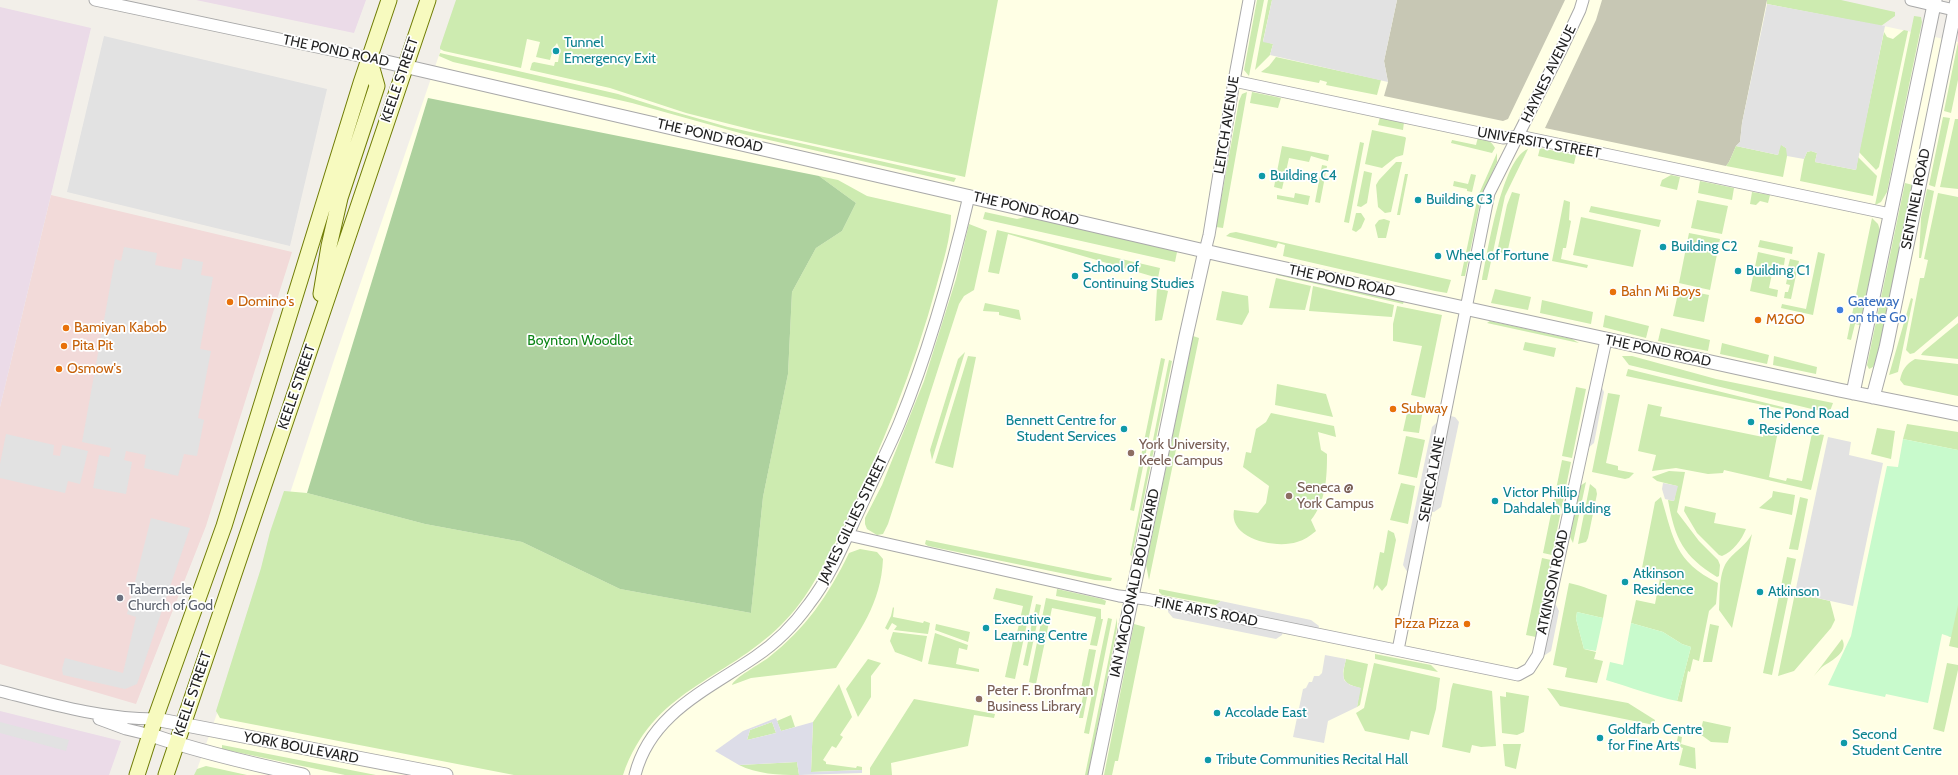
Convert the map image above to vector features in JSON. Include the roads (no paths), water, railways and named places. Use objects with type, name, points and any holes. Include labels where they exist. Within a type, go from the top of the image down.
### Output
[{"type":"main road","name":"KEELE STREET","points":[[137,775],[155,719],[224,526],[369,58],[389,0]]},
{"type":"main road","points":[[405,66],[406,43],[420,0]]},
{"type":"main road","name":"KEELE STREET","points":[[166,775],[428,0]]},
{"type":"main road","points":[[313,340],[329,246],[340,198],[377,86],[369,58]]},
{"type":"street","name":"THE POND ROAD","points":[[94,0],[405,66],[1205,251],[1466,307],[1606,340],[1958,414]]},
{"type":"street","name":"LEITCH AVENUE","points":[[1205,251],[1249,0]]},
{"type":"street","name":"HAYNES AVENUE","points":[[1466,307],[1489,193],[1519,136],[1580,10],[1583,0]]},
{"type":"street","points":[[1911,0],[1957,7]]},
{"type":"street","name":"SENTINEL ROAD","points":[[1853,393],[1935,3]]},
{"type":"street","name":"SENTINEL ROAD","points":[[1873,397],[1887,340],[1957,7]]},
{"type":"street","name":"UNIVERSITY STREET","points":[[1234,81],[1503,138],[1519,136],[1890,214]]},
{"type":"street","name":"JAMES GILLIES STREET","points":[[635,775],[646,744],[656,729],[696,695],[756,656],[786,632],[818,592],[834,564],[898,425],[924,356],[969,196]]},
{"type":"street","name":"IAN MACDONALD BOULEVARD","points":[[1095,775],[1205,251]]},
{"type":"street","name":"SENECA LANE","points":[[1398,650],[1466,307]]},
{"type":"street","name":"ATKINSON ROAD","points":[[1518,675],[1529,669],[1538,655],[1606,340]]},
{"type":"street","name":"FINE ARTS ROAD","points":[[848,534],[1131,598],[1518,675]]},
{"type":"street","points":[[0,691],[74,710],[130,719],[155,719]]},
{"type":"street","points":[[74,710],[126,729],[151,735]]},
{"type":"street","name":"YORK BOULEVARD","points":[[155,719],[446,775]]},
{"type":"street","name":"YORK BOULEVARD","points":[[151,735],[176,744],[259,766],[303,775]]},
{"type":"place","name":"Tunnel Emergency Exit","points":[[556,51]]},
{"type":"place","name":"Building C4","points":[[1262,176]]},
{"type":"place","name":"Building C3","points":[[1418,200]]},
{"type":"place","name":"Building C2","points":[[1663,247]]},
{"type":"place","name":"Wheel of Fortune","points":[[1438,256]]},
{"type":"place","name":"Building C1","points":[[1738,271]]},
{"type":"place","name":"School of Continuing Studies","points":[[1075,276]]},
{"type":"place","name":"Bahn Mi Boys","points":[[1613,292]]},
{"type":"place","name":"Domino's","points":[[230,302]]},
{"type":"place","name":"Gateway on the Go","points":[[1840,310]]},
{"type":"place","name":"M2GO","points":[[1758,320]]},
{"type":"place","name":"Bamiyan Kabob","points":[[66,328]]},
{"type":"place","name":"Pita Pit","points":[[64,346]]},
{"type":"place","name":"Osmow's","points":[[59,369]]},
{"type":"place","name":"Subway","points":[[1393,409]]},
{"type":"place","name":"The Pond Road Residence","points":[[1751,422]]},
{"type":"place","name":"Bennett Centre for Student Services","points":[[1124,429]]},
{"type":"place","name":"York University, Keele Campus","points":[[1131,453]]},
{"type":"place","name":"Seneca @ York Campus","points":[[1289,496]]},
{"type":"place","name":"Victor Phillip Dahdaleh Building","points":[[1495,501]]},
{"type":"place","name":"Atkinson Residence","points":[[1625,582]]},
{"type":"place","name":"Atkinson","points":[[1760,592]]},
{"type":"place","name":"Tabernacle Church of God","points":[[120,598]]},
{"type":"place","name":"Pizza Pizza","points":[[1467,624]]},
{"type":"place","name":"Executive Learning Centre","points":[[986,628]]},
{"type":"place","name":"Peter F. Bronfman Business Library","points":[[979,699]]},
{"type":"place","name":"Accolade East","points":[[1217,713]]},
{"type":"place","name":"Goldfarb Centre for Fine Arts","points":[[1600,738]]},
{"type":"place","name":"Second Student Centre","points":[[1844,743]]},
{"type":"place","name":"Tribute Communities Recital Hall","points":[[1208,760]]},
{"type":"park label","name":"Boynton Woodlot","points":[[580,341]]}]
